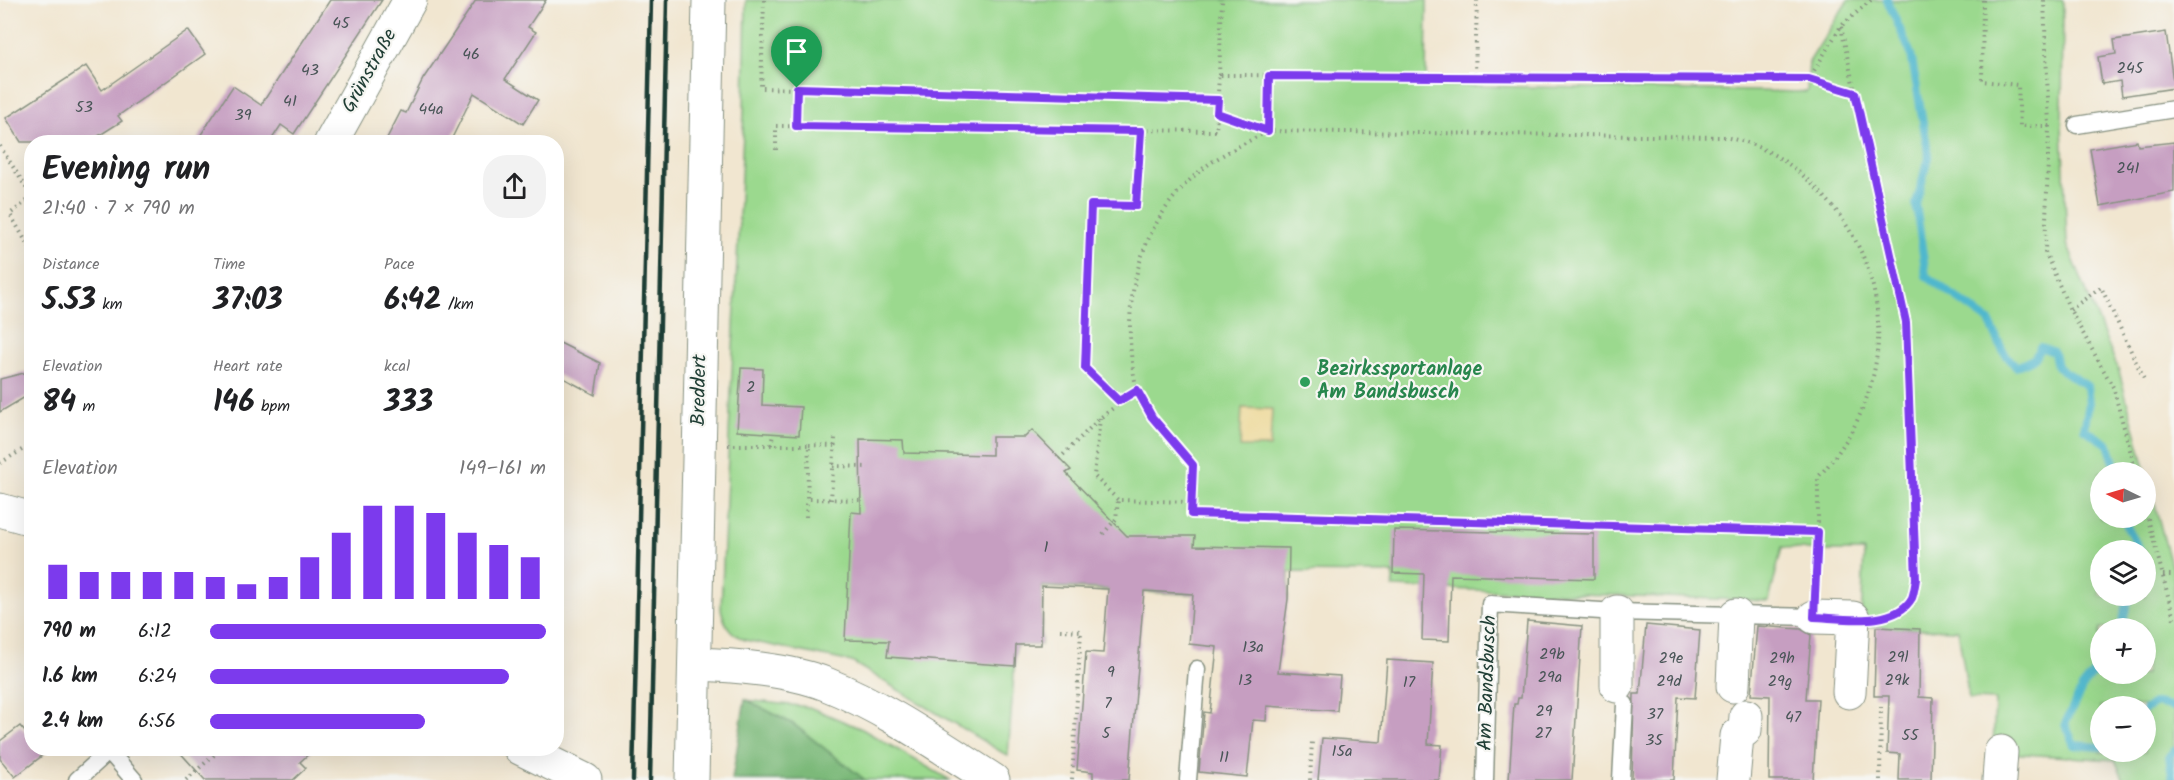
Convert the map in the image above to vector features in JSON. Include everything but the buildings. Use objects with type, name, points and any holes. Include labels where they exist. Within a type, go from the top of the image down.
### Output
[{"type":"street","name":"Grünstraße","points":[[335,135],[410,0]]},
{"type":"street","name":"Breddert","points":[[692,780],[709,0]]},
{"type":"street","points":[[1617,612],[1621,695]]},
{"type":"street","points":[[1732,686],[1736,615]]},
{"type":"street","name":"Am Bandsbusch","points":[[1814,617],[1852,618]]},
{"type":"street","points":[[1849,692],[1852,618]]},
{"type":"street","points":[[695,664],[740,665],[823,683],[867,702],[993,780]]},
{"type":"street","points":[[1733,780],[1737,736],[1745,730],[1746,716]]},
{"type":"street","points":[[536,756],[585,780]]},
{"type":"lane","points":[[2077,125],[2174,109]]},
{"type":"lane","name":"Am Bandsbusch","points":[[1485,780],[1490,604],[1617,612],[1814,617]]},
{"type":"lane","points":[[1188,780],[1197,669]]},
{"type":"lane","points":[[1621,695],[1621,780]]},
{"type":"lane","points":[[77,780],[103,756]]},
{"type":"lane","points":[[113,756],[134,780]]},
{"type":"path","points":[[764,0],[761,88],[1218,100]]},
{"type":"path","points":[[776,150],[776,126],[1216,130],[1222,0]]},
{"type":"path","points":[[1475,76],[1477,0]]},
{"type":"path","points":[[1809,79],[1841,26],[1871,0]]},
{"type":"path","points":[[1983,0],[1982,81],[2018,85],[2020,126],[2049,126]]},
{"type":"path","points":[[2044,0],[2049,126],[2044,252],[2070,310],[2113,387],[2133,462]]},
{"type":"path","points":[[1841,26],[1906,322],[1916,579],[1912,598],[1898,612],[1883,617],[1852,618]]},
{"type":"path","points":[[1219,75],[1809,79],[1855,93]]},
{"type":"path","points":[[1268,131],[1269,76]]},
{"type":"path","points":[[796,126],[797,88]]},
{"type":"path","points":[[1217,113],[1268,131],[1724,137],[1741,140],[1784,160],[1833,205],[1848,224],[1864,256],[1877,304],[1877,347],[1866,400],[1856,427],[1832,462],[1818,477],[1814,617]]},
{"type":"path","points":[[1119,401],[1085,368],[1091,205],[1136,206],[1141,131]]},
{"type":"path","points":[[1268,131],[1205,167],[1173,198],[1141,256],[1132,287],[1128,350],[1137,390],[1152,417],[1193,465],[1191,514],[1818,532]]},
{"type":"path","points":[[0,146],[24,184]]},
{"type":"path","points":[[24,203],[10,214],[24,238]]},
{"type":"path","points":[[2070,310],[2101,287],[2144,379]]},
{"type":"path","points":[[1059,459],[1119,401],[1137,390]]},
{"type":"path","points":[[1100,418],[1094,476],[1118,501],[1191,502]]},
{"type":"path","points":[[771,445],[773,434]]},
{"type":"path","points":[[831,500],[835,438]]},
{"type":"path","points":[[727,445],[834,446]]},
{"type":"path","points":[[806,517],[809,445]]},
{"type":"path","points":[[0,463],[24,449]]},
{"type":"path","points":[[832,466],[868,467]]},
{"type":"path","points":[[807,499],[861,500]]},
{"type":"path","points":[[1102,534],[1116,519],[1118,501]]},
{"type":"path","points":[[2151,528],[2174,619]]},
{"type":"path","points":[[2163,575],[2174,575]]},
{"type":"path","points":[[1060,630],[1081,631],[1072,780]]},
{"type":"path","points":[[1880,780],[1881,706]]},
{"type":"path","points":[[1310,780],[1312,741]]},
{"type":"path","points":[[186,780],[213,756]]},
{"type":"green space","name":"Bezirkssportanlage Am Bandsbusch","points":[[746,0],[1427,0],[1426,85],[1807,92],[1809,62],[1848,0],[2063,0],[2062,125],[2067,244],[2119,371],[2143,462],[2090,462],[2090,528],[2156,528],[2156,509],[2174,576],[2174,780],[2124,780],[2116,762],[2156,762],[2156,696],[2090,696],[2090,758],[1993,752],[1995,700],[1969,699],[1958,630],[1861,627],[1864,551],[1818,551],[1782,547],[1769,601],[1393,587],[1393,573],[1289,572],[1288,599],[1042,587],[1041,645],[1016,645],[1008,756],[852,662],[745,640],[728,628],[721,609],[744,111]]},
{"type":"green space","points":[[745,699],[793,724],[865,780],[732,780]]},
{"type":"green space","points":[[745,700],[809,707],[862,729],[950,780],[865,780],[793,724]]},
{"type":"sand","points":[[1242,408],[1272,409],[1270,447],[1240,447]]},
{"type":"waterway","points":[[1887,0],[1911,54],[1929,157],[1916,204],[1926,276],[1989,321],[2003,351],[2016,367],[2035,358],[2040,347],[2054,352],[2057,367],[2087,386],[2089,404],[2084,429],[2108,444],[2114,462]]},
{"type":"waterway","points":[[2128,528],[2134,540]]},
{"type":"waterway","points":[[2124,618],[2126,606]]},
{"type":"waterway","points":[[2090,678],[2082,688],[2065,724],[2074,745],[2090,746]]},
{"type":"waterway","points":[[2156,703],[2174,707]]},
{"type":"waterway","points":[[2173,780],[2169,756],[2174,751]]},
{"type":"railway","points":[[633,780],[651,0]]},
{"type":"railway","points":[[650,780],[667,0]]},
{"type":"place","name":"Bezirkssportanlage Am Bandsbusch","points":[[1305,382]]},
{"type":"route","points":[[1269,76],[1809,79],[1855,93],[1906,322],[1916,579],[1912,598],[1898,612],[1883,617],[1814,617],[1818,532],[1191,514],[1193,465],[1152,417],[1137,390],[1119,401],[1085,368],[1091,205],[1136,206],[1141,131],[796,126],[797,88],[1218,100],[1217,113],[1268,131],[1269,76]]}]
